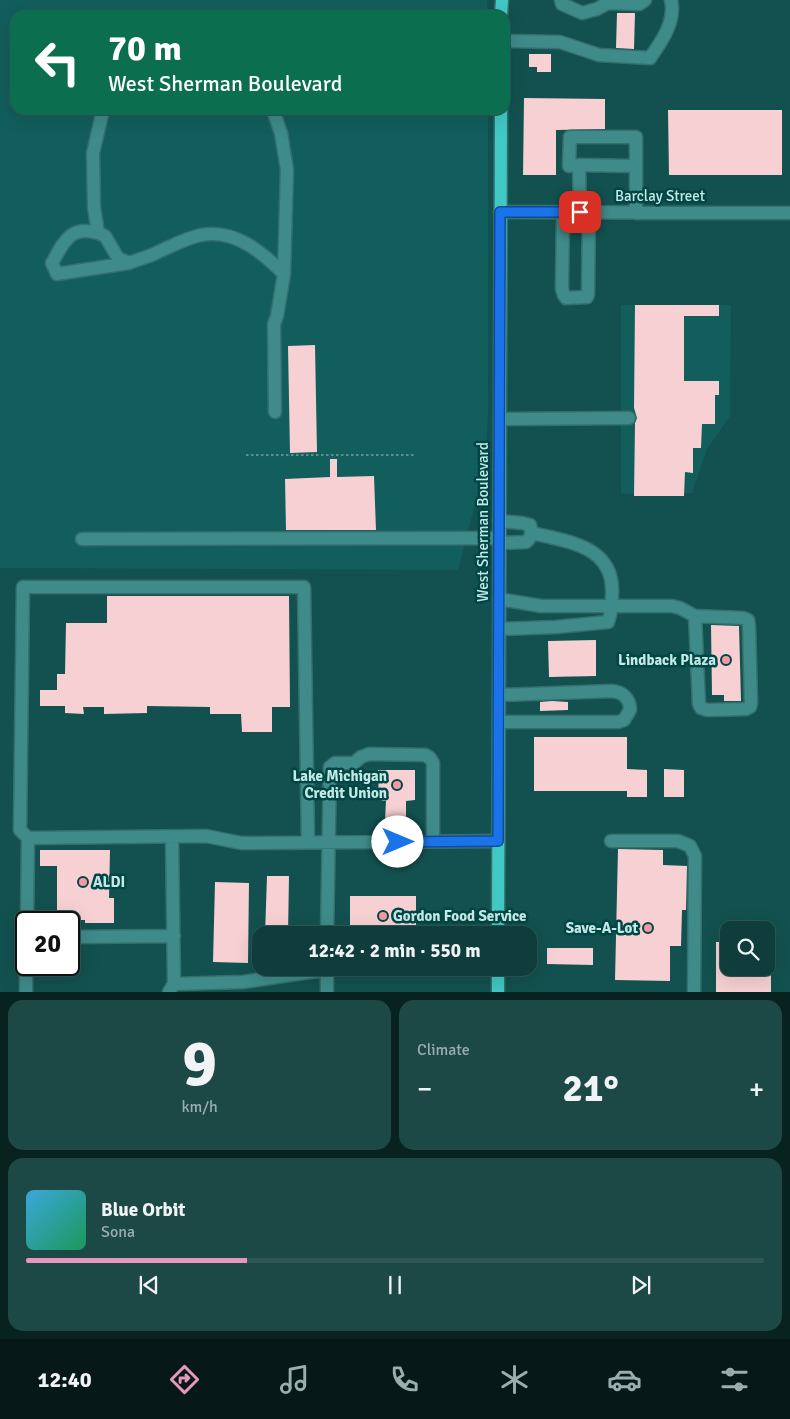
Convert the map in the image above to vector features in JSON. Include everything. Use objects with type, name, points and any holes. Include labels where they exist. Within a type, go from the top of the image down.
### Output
[{"type":"main road","name":"West Sherman Boulevard","points":[[498,926],[501,115]]},
{"type":"main road","points":[[498,976],[498,992]]},
{"type":"street","points":[[561,0],[562,4],[582,13],[597,9],[608,3],[639,4],[645,0]]},
{"type":"street","points":[[510,41],[560,42],[599,55],[650,58],[668,28],[673,9],[671,0]]},
{"type":"street","points":[[98,233],[94,207],[93,153],[102,115]]},
{"type":"street","points":[[275,115],[281,133],[287,170],[284,274],[278,316],[274,324],[275,412]]},
{"type":"street","points":[[636,166],[569,166],[570,137],[636,137],[636,166],[636,212]]},
{"type":"street","points":[[563,212],[562,289],[566,298],[587,297],[584,212],[579,165]]},
{"type":"street","name":"Barclay Street","points":[[500,212],[790,213]]},
{"type":"street","points":[[129,263],[118,258],[105,236],[88,230],[74,232],[64,242],[52,263],[56,274],[129,263],[176,243],[202,235],[230,236],[251,245],[284,274]]},
{"type":"street","points":[[500,419],[629,418]]},
{"type":"street","points":[[82,539],[526,542],[529,539],[532,528],[527,524],[499,521]]},
{"type":"street","points":[[499,629],[556,627],[608,622],[612,606],[613,586],[607,567],[598,556],[588,549],[573,543],[532,532]]},
{"type":"street","points":[[27,911],[28,838],[20,830],[23,587],[304,587],[308,842]]},
{"type":"street","points":[[499,599],[541,606],[672,606],[695,616],[730,616],[748,620],[750,626],[750,707],[746,709],[708,710],[701,708],[699,704],[695,616]]},
{"type":"street","points":[[499,695],[612,691],[623,694],[628,699],[630,710],[624,720],[618,722],[499,722]]},
{"type":"street","points":[[327,926],[330,767],[335,763],[354,763],[361,757],[369,754],[425,755],[430,758],[433,764],[433,842]]},
{"type":"street","points":[[172,836],[174,936],[172,988],[243,982],[279,976]]},
{"type":"street","points":[[28,838],[206,836],[241,843],[498,841]]},
{"type":"street","points":[[611,841],[678,841],[690,846],[696,856],[694,992]]},
{"type":"street","points":[[80,937],[174,936]]},
{"type":"street","points":[[26,976],[26,992]]},
{"type":"street","points":[[327,976],[327,992]]},
{"type":"path","points":[[246,455],[414,455]]},
{"type":"shaded area","points":[[0,0],[487,0],[487,10],[10,10],[10,115],[488,115],[488,410],[486,462],[458,570],[0,568]]},
{"type":"shaded area","points":[[621,305],[731,305],[730,416],[707,449],[692,493],[621,494]]},
{"type":"building","points":[[617,13],[635,13],[634,49],[616,48]]},
{"type":"building","points":[[529,54],[551,54],[551,72],[537,72],[537,67],[529,67]]},
{"type":"building","points":[[524,98],[605,99],[605,129],[556,130],[556,175],[523,175]]},
{"type":"building","points":[[668,110],[782,110],[782,175],[669,175]]},
{"type":"building","points":[[635,305],[719,305],[719,316],[684,316],[684,381],[719,381],[719,395],[715,395],[715,424],[702,424],[701,448],[693,448],[693,473],[685,472],[684,496],[634,496],[635,423],[637,418],[634,408]]},
{"type":"building","points":[[315,345],[317,452],[290,453],[288,346]]},
{"type":"building","points":[[330,459],[337,459],[337,477],[374,476],[376,530],[286,530],[285,479],[330,477]]},
{"type":"building","points":[[107,596],[289,596],[290,707],[272,707],[272,732],[242,732],[241,714],[210,714],[210,707],[147,706],[147,713],[104,714],[104,707],[83,707],[84,714],[65,713],[65,706],[40,706],[40,690],[57,690],[57,674],[65,674],[66,623],[107,623]]},
{"type":"building","name":"Lindback Plaza","points":[[711,625],[739,626],[741,701],[724,701],[724,695],[712,695]]},
{"type":"building","points":[[596,640],[596,676],[549,677],[548,641]]},
{"type":"building","points":[[540,702],[568,702],[568,710],[540,711]]},
{"type":"building","points":[[534,737],[627,737],[627,769],[647,770],[647,797],[627,797],[627,791],[534,791]]},
{"type":"building","points":[[664,769],[684,770],[684,797],[664,797]]},
{"type":"building","name":"Lake Michigan Credit Union","points":[[378,770],[415,770],[415,800],[406,801],[406,821],[385,821],[386,801],[379,800]]},
{"type":"building","name":"Save-A-Lot","points":[[618,849],[663,850],[663,865],[687,866],[686,910],[682,910],[681,946],[670,946],[670,981],[615,980]]},
{"type":"building","name":"ALDI","points":[[40,850],[110,850],[109,898],[114,898],[114,923],[85,923],[85,920],[80,920],[80,911],[57,911],[57,866],[40,866]]},
{"type":"building","points":[[267,876],[289,876],[288,926],[265,926]]},
{"type":"building","points":[[215,882],[249,883],[248,963],[213,962]]},
{"type":"building","name":"Gordon Food Service","points":[[350,896],[416,896],[416,926],[350,926]]},
{"type":"building","points":[[716,942],[720,942],[720,976],[771,976],[771,992],[716,992]]},
{"type":"building","points":[[547,948],[593,948],[593,965],[547,964]]},
{"type":"place","name":"Lindback Plaza","points":[[726,660]]},
{"type":"place","name":"Lake Michigan Credit Union","points":[[397,785]]},
{"type":"place","name":"ALDI","points":[[83,882]]},
{"type":"place","name":"Gordon Food Service","points":[[383,916]]},
{"type":"place","name":"Save-A-Lot","points":[[648,928]]},
{"type":"route","points":[[398,842],[498,841],[500,212],[580,212]]}]
